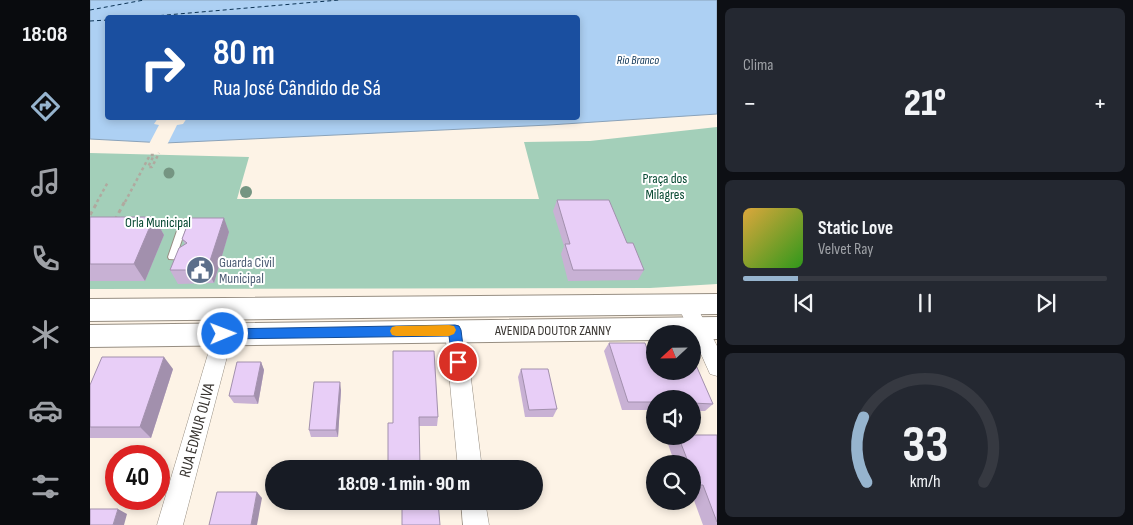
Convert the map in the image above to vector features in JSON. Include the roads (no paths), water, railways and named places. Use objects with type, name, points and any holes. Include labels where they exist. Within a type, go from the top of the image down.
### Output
[{"type":"street","points":[[686,304],[707,328],[717,367]]},
{"type":"street","name":"AVENIDA DOUTOR ZANNY","points":[[90,310],[231,307],[717,304]]},
{"type":"street","name":"RUA EDMUR OLIVA","points":[[170,525],[231,307]]},
{"type":"street","name":"AVENIDA DOUTOR ZANNY","points":[[90,336],[707,328]]},
{"type":"street","points":[[455,330],[469,460]]},
{"type":"street","points":[[474,510],[476,525]]},
{"type":"lane","points":[[184,222],[172,257],[188,256]]},
{"type":"water","name":"Rio Branco","points":[[90,0],[717,0],[717,114],[549,125],[165,143],[90,139]]},
{"type":"place","name":"Guarda Civil Municipal","points":[[200,270]]},
{"type":"park label","name":"Praça dos Milagres","points":[[665,186]]},
{"type":"park label","name":"Orla Municipal","points":[[158,222]]}]
